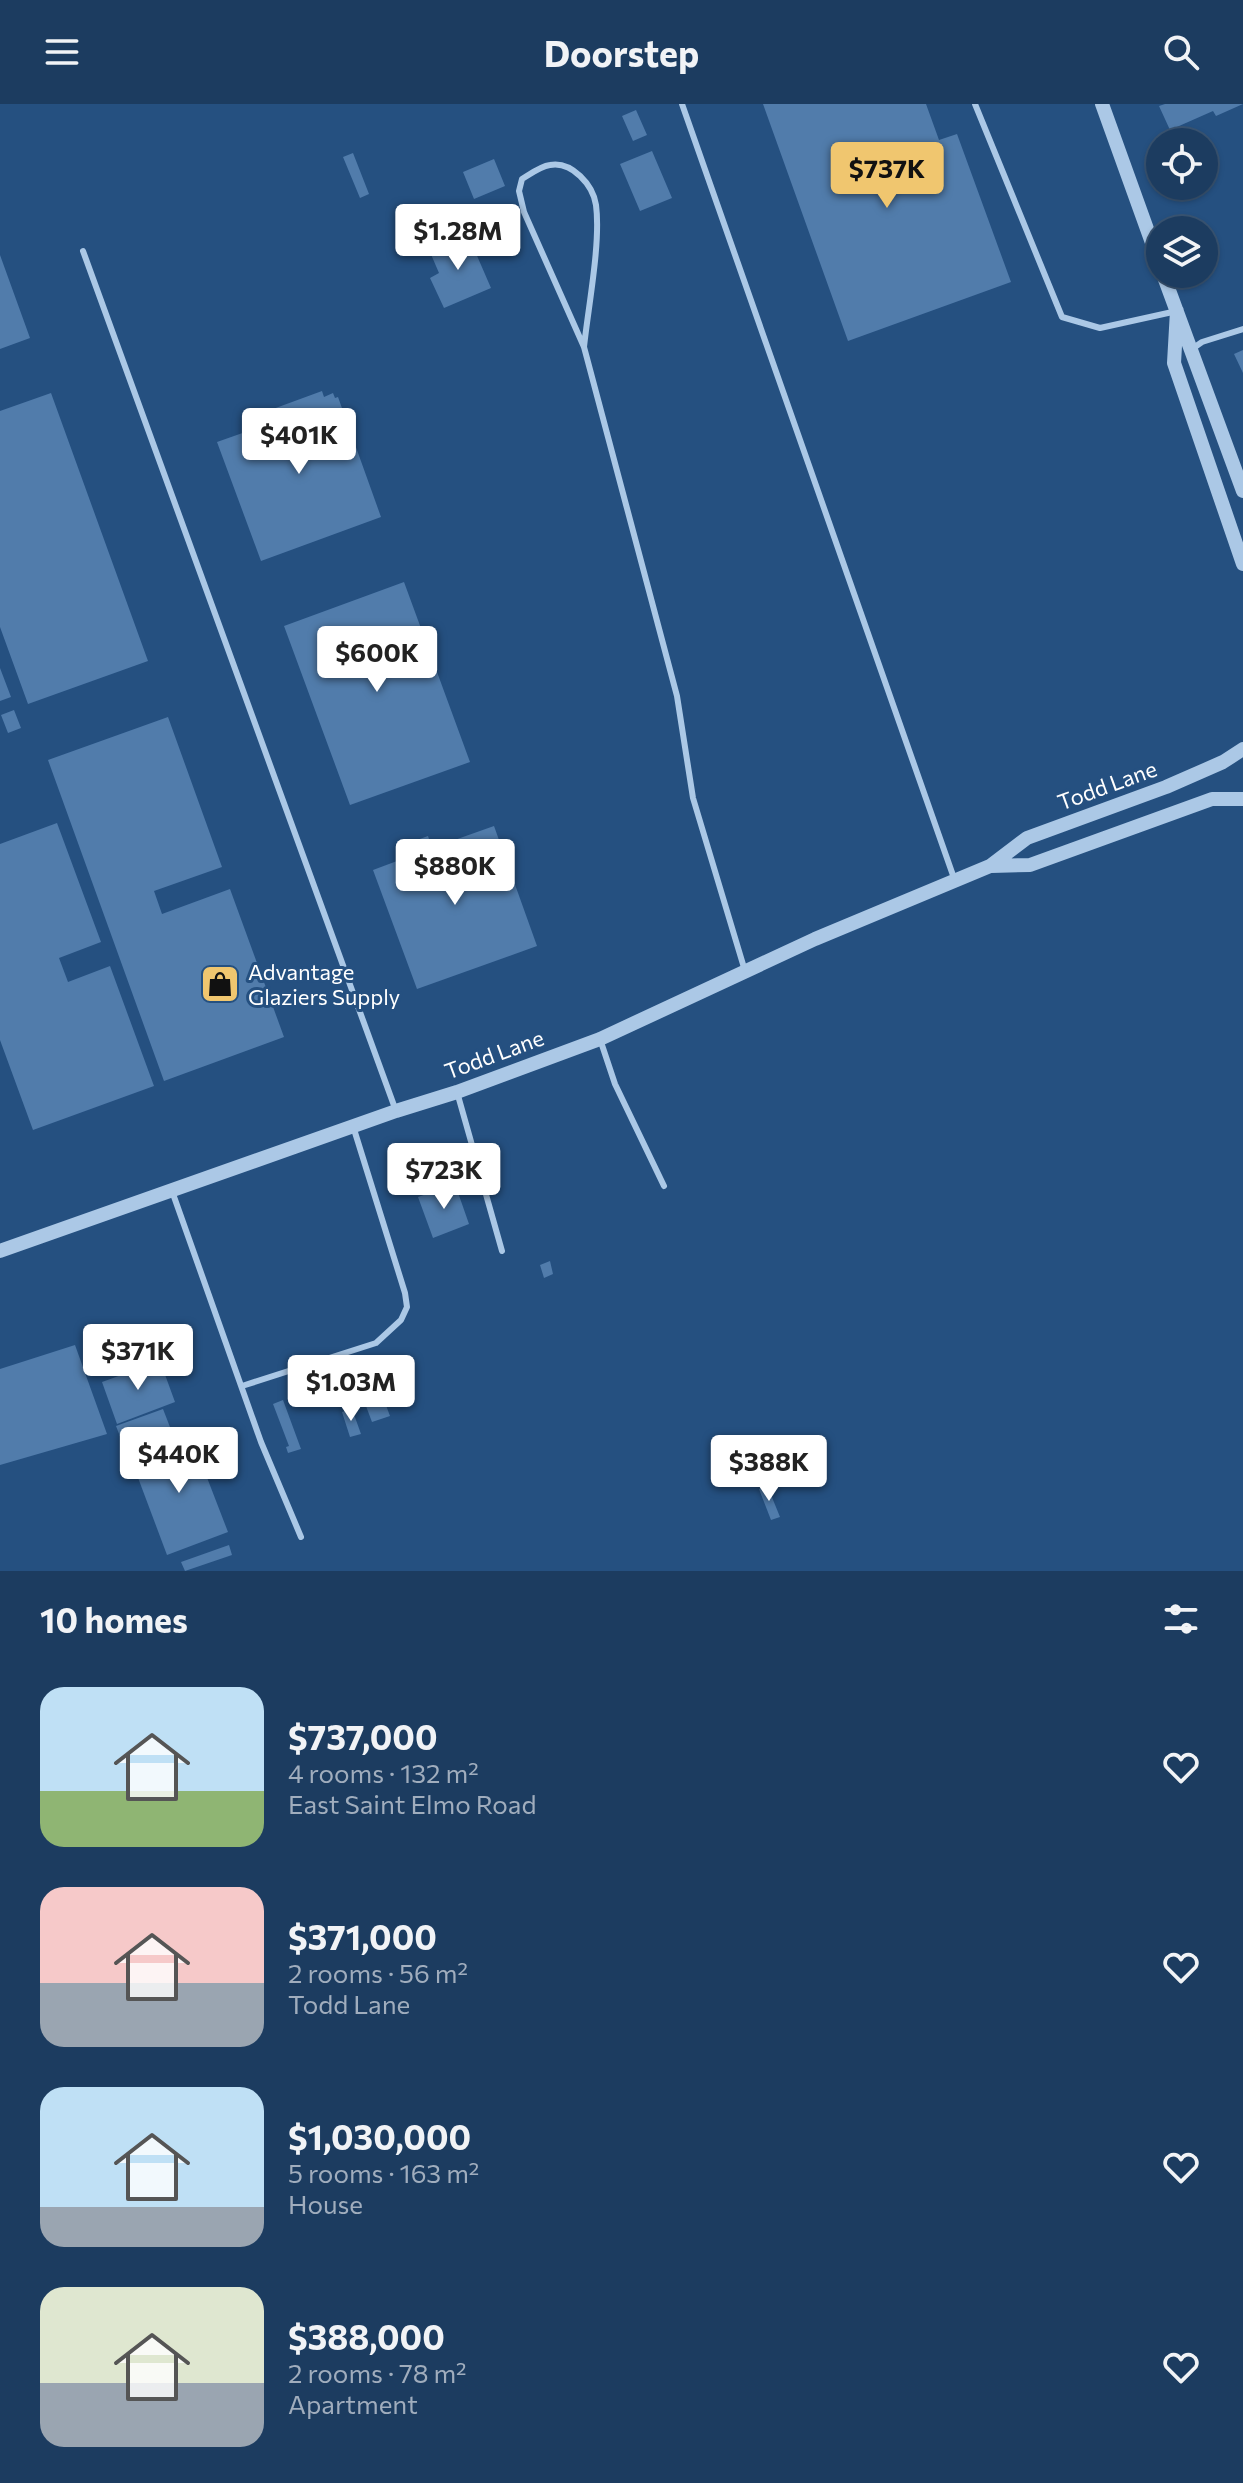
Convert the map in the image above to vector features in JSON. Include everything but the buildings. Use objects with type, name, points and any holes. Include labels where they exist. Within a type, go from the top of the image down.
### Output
[{"type":"street","points":[[1102,104],[1146,226]]},
{"type":"street","points":[[1168,288],[1242,487]]},
{"type":"street","points":[[1177,311],[1174,363],[1243,564]]},
{"type":"street","name":"Todd Lane","points":[[0,1251],[600,1039],[745,971],[990,866],[1027,838],[1166,787],[1223,762],[1243,749]]},
{"type":"street","name":"Todd Lane","points":[[990,866],[1030,865],[1201,802],[1243,799]]},
{"type":"lane","points":[[682,104],[955,881]]},
{"type":"lane","points":[[975,104],[1062,317],[1100,328],[1177,311]]},
{"type":"lane","points":[[584,347],[596,236],[596,205],[591,187],[568,166],[550,165],[522,179],[519,191],[534,238],[584,347],[677,696],[693,798],[745,971]]},
{"type":"lane","points":[[83,251],[396,1111]]},
{"type":"lane","points":[[1192,349],[1202,342],[1243,329]]},
{"type":"lane","points":[[600,1039],[615,1084],[664,1186]]},
{"type":"lane","points":[[457,1092],[502,1251]]},
{"type":"lane","points":[[242,1386],[376,1343],[401,1320],[407,1307],[353,1126]]},
{"type":"lane","points":[[172,1191],[261,1442],[301,1537]]},
{"type":"place","name":"Advantage Glaziers Supply","points":[[220,984]]}]
